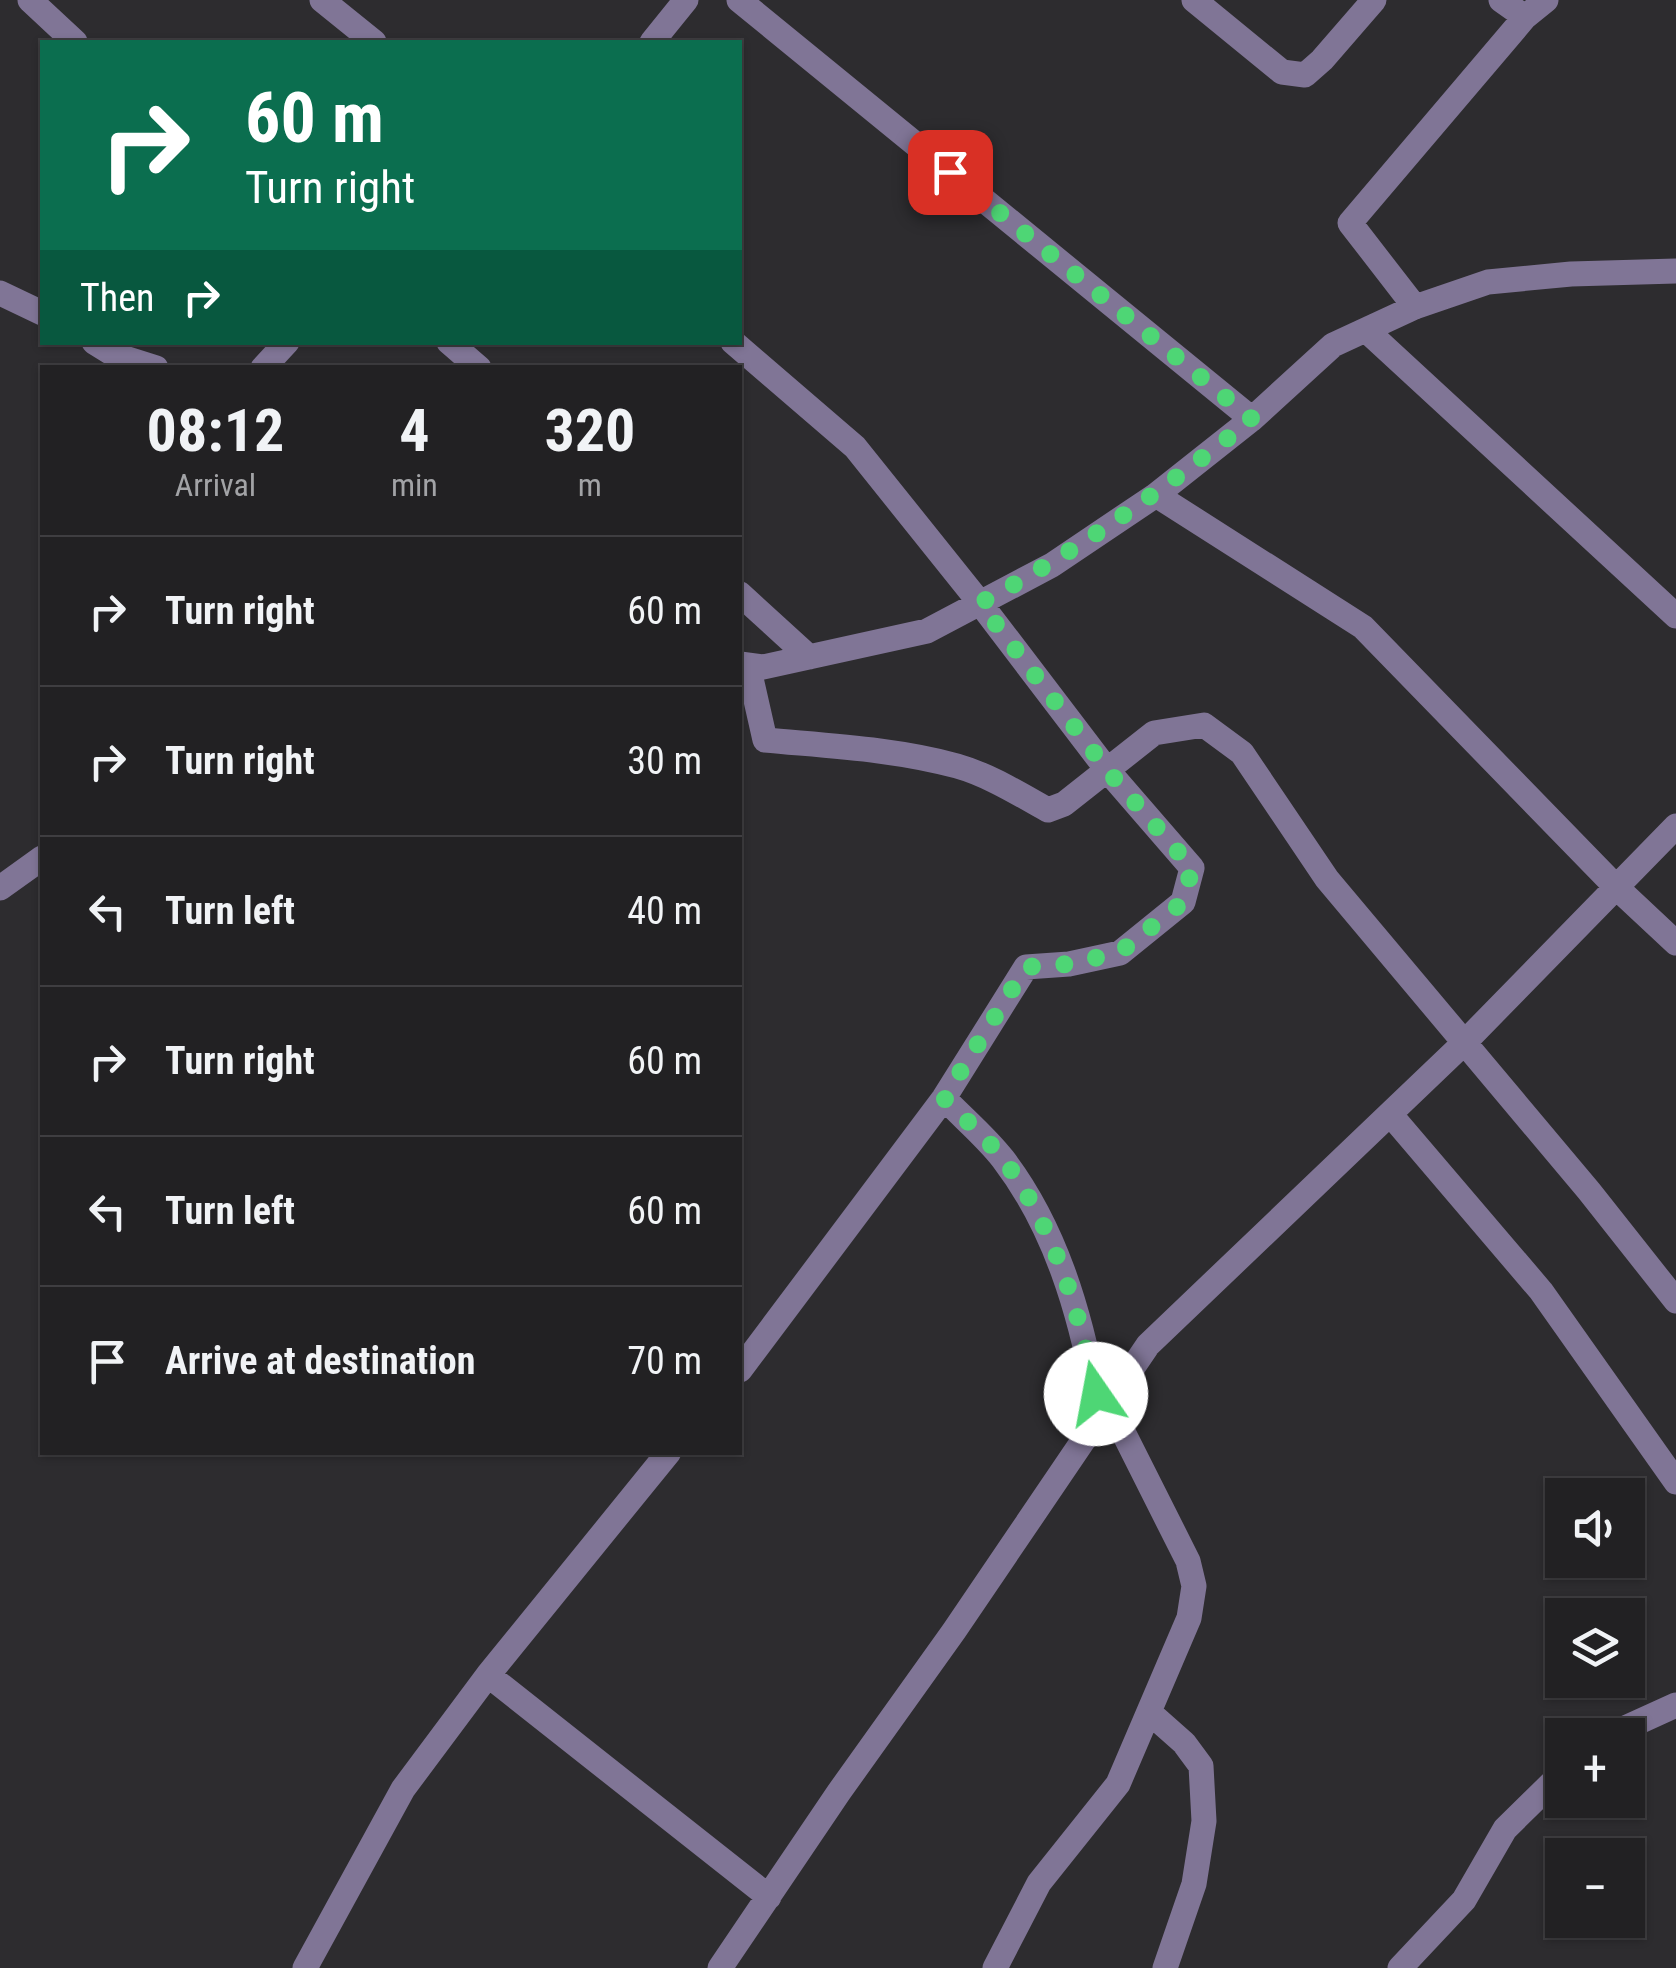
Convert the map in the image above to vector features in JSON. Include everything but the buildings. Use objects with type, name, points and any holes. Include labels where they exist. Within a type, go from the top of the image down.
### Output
[{"type":"street","points":[[30,0],[74,40]]},
{"type":"street","points":[[322,0],[372,40]]},
{"type":"street","points":[[654,40],[686,0]]},
{"type":"street","points":[[739,0],[1252,419]]},
{"type":"street","points":[[1194,0],[1282,72],[1304,74],[1322,60],[1374,0]]},
{"type":"street","points":[[1501,0],[1524,18]]},
{"type":"street","points":[[1415,307],[1350,222],[1524,18],[1546,0]]},
{"type":"street","points":[[1676,271],[1571,274],[1488,282],[1415,307],[1332,345],[1252,419],[1156,495],[1052,564],[928,631],[763,667],[744,665],[766,740],[882,751],[959,766],[1048,810],[1064,804],[1154,733],[1204,726],[1242,753],[1327,879],[1590,1191],[1676,1301]]},
{"type":"street","points":[[0,293],[40,312]]},
{"type":"street","points":[[1366,330],[1676,616]]},
{"type":"street","points":[[99,345],[147,365]]},
{"type":"street","points":[[267,365],[284,345]]},
{"type":"street","points":[[452,345],[475,365]]},
{"type":"street","points":[[736,345],[855,448],[1108,771],[1192,868],[1183,902],[1120,952],[1069,964],[1026,967],[944,1098],[742,1367]]},
{"type":"street","points":[[1156,495],[1362,627],[1616,887],[1676,943]]},
{"type":"street","points":[[742,596],[808,657]]},
{"type":"street","points":[[720,1968],[1148,1345],[1465,1042],[1676,826]]},
{"type":"street","points":[[0,888],[40,859]]},
{"type":"street","points":[[944,1098],[1002,1158],[1040,1215],[1070,1292],[1096,1394],[1108,1402],[1188,1561],[1194,1586],[1189,1618],[1118,1784],[1039,1884],[995,1968]]},
{"type":"street","points":[[1390,1114],[1541,1292],[1676,1482]]},
{"type":"street","points":[[305,1968],[403,1789],[488,1675],[667,1455]]},
{"type":"street","points":[[488,1675],[769,1896]]},
{"type":"street","points":[[1645,1719],[1676,1705]]},
{"type":"street","points":[[1149,1712],[1184,1743],[1201,1766],[1204,1822],[1194,1884],[1165,1968]]},
{"type":"street","points":[[1400,1968],[1464,1900],[1504,1829],[1545,1789]]},
{"type":"route","points":[[950,172],[1252,419],[1156,495],[1052,564],[980,603],[1108,771],[1192,868],[1183,902],[1120,952],[1069,964],[1026,967],[944,1098],[1002,1158],[1040,1215],[1070,1292],[1096,1394]]}]
